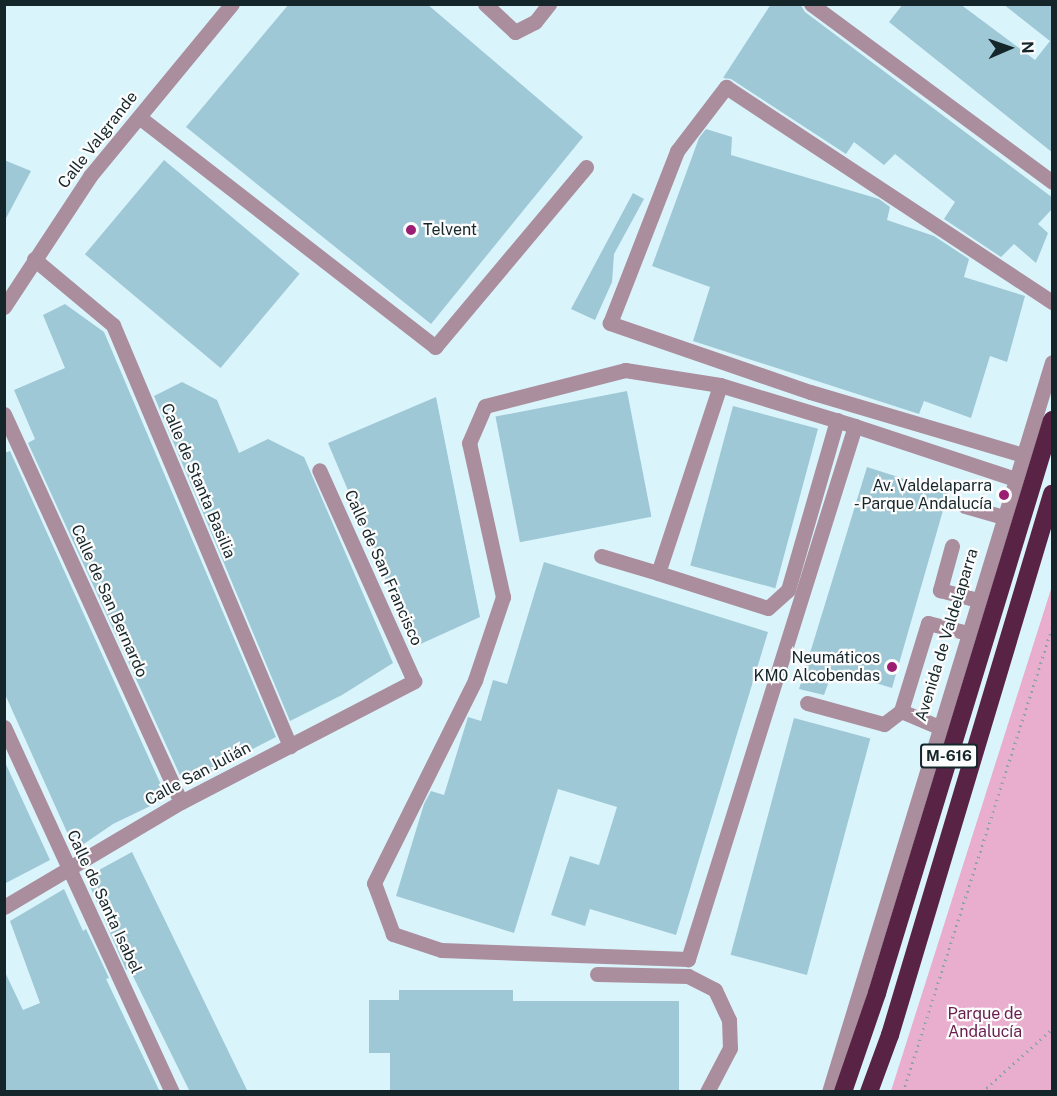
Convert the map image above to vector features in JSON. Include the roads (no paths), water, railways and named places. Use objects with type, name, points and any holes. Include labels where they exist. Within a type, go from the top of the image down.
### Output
[{"type":"highway","name":"M-616","points":[[843,1092],[877,993],[1053,420]]},
{"type":"highway","name":"M-616","points":[[869,1092],[890,1035],[1053,494]]},
{"type":"street","name":"Calle Valgrande","points":[[4,307],[90,176],[232,4]]},
{"type":"street","points":[[485,4],[515,32],[535,22],[549,4]]},
{"type":"street","points":[[811,4],[1053,182]]},
{"type":"street","points":[[1023,455],[810,392],[610,323],[677,151],[726,87],[1053,302]]},
{"type":"street","points":[[139,117],[435,347],[586,167]]},
{"type":"street","name":"Calle de Stanta Basilia","points":[[34,259],[113,326],[290,746]]},
{"type":"street","name":"Avenida de Valdelaparra","points":[[830,1092],[939,727],[1053,362]]},
{"type":"street","points":[[855,426],[688,958],[441,950],[393,934],[374,883],[475,680],[503,597],[469,443],[485,406],[625,370],[720,385],[837,420],[1015,479]]},
{"type":"street","points":[[658,573],[720,385]]},
{"type":"street","name":"Calle de San Bernardo","points":[[4,414],[181,802]]},
{"type":"street","points":[[601,556],[768,608],[788,590],[837,420]]},
{"type":"street","name":"Calle de San Francisco","points":[[319,470],[414,681]]},
{"type":"street","points":[[965,506],[1003,518]]},
{"type":"street","points":[[952,546],[940,590],[978,600]]},
{"type":"street","points":[[807,703],[884,724],[901,711],[928,623],[968,633]]},
{"type":"street","name":"Calle San Julián","points":[[4,907],[181,802],[414,681]]},
{"type":"street","points":[[901,711],[939,727]]},
{"type":"street","name":"Calle de Santa Isabel","points":[[4,727],[172,1092]]},
{"type":"street","points":[[597,974],[688,975],[715,990],[729,1020],[730,1048],[707,1092]]},
{"type":"place","name":"Telvent","points":[[411,230]]},
{"type":"place","name":"Av. Valdelaparra - Parque Andalucía","points":[[1004,495]]},
{"type":"place","name":"Neumáticos KM0 Alcobendas","points":[[892,667]]},
{"type":"park label","name":"Parque de Andalucía","points":[[985,1023]]}]
